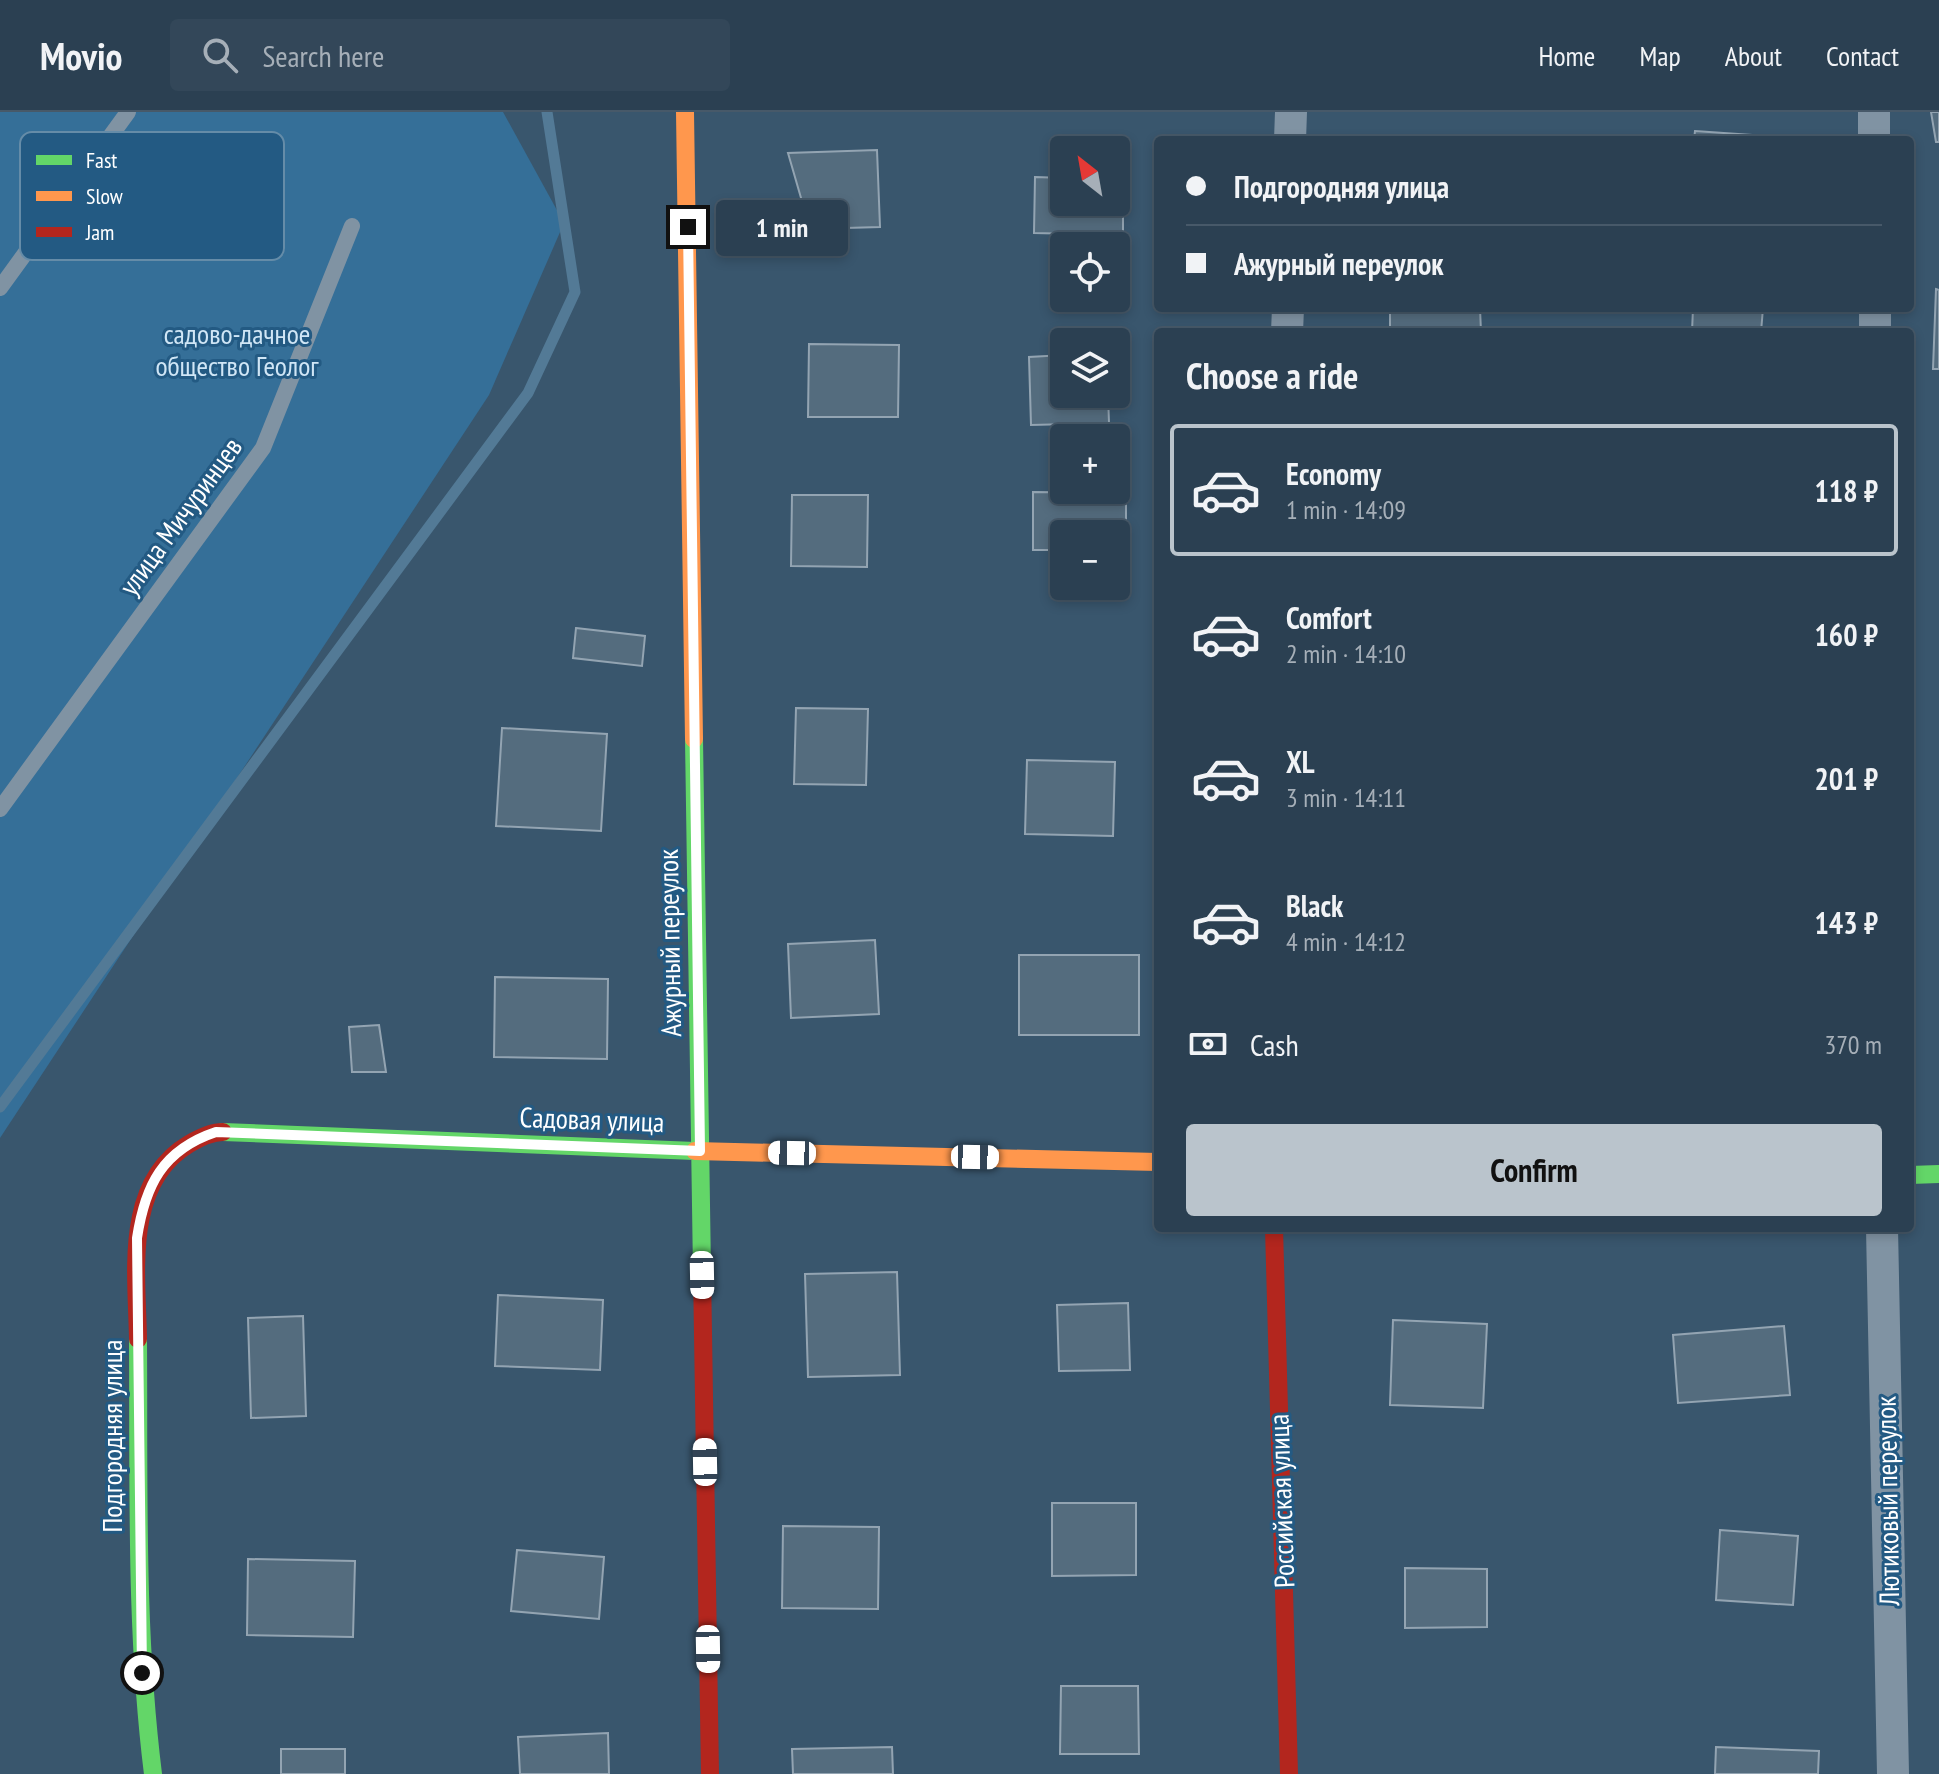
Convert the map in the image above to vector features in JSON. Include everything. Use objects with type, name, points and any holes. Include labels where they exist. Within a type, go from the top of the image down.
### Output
[{"type":"street","name":"Ажурный переулок","points":[[685,112],[710,1774]]},
{"type":"street","points":[[1290,136],[1291,112]]},
{"type":"street","points":[[1874,112],[1874,136]]},
{"type":"street","name":"Садовая улица","points":[[216,1132],[700,1151],[1154,1162]]},
{"type":"street","name":"Подгородняя улица","points":[[153,1774],[141,1654],[137,1238],[143,1197],[160,1169],[198,1138],[216,1132]]},
{"type":"street","points":[[1914,1175],[1939,1174]]},
{"type":"street","name":"Российская улица","points":[[1274,1232],[1289,1774]]},
{"type":"street","name":"Лютиковый переулок","points":[[1882,1232],[1893,1774]]},
{"type":"lane","points":[[113,132],[128,112]]},
{"type":"lane","name":"улица Мичуринцев","points":[[0,809],[263,448],[352,226]]},
{"type":"lane","points":[[0,288],[20,260]]},
{"type":"green space","name":"садово-дачное общество Геолог","points":[[0,112],[503,112],[564,223],[489,395],[0,1138]]},
{"type":"building","points":[[1931,112],[1939,112],[1939,142],[1936,142]]},
{"type":"building","points":[[1695,131],[1766,136],[1694,136]]},
{"type":"building","points":[[877,150],[880,227],[810,229],[788,153]]},
{"type":"building","points":[[1035,177],[1050,178],[1050,216],[1123,216],[1123,232],[1034,233]]},
{"type":"building","points":[[1936,289],[1939,290],[1939,369],[1933,369]]},
{"type":"building","points":[[1390,312],[1480,312],[1481,328],[1390,328]]},
{"type":"building","points":[[1693,312],[1763,312],[1761,328],[1692,328]]},
{"type":"building","points":[[809,344],[899,345],[898,417],[808,417]]},
{"type":"building","points":[[1050,356],[1050,408],[1108,408],[1109,423],[1031,425],[1029,357]]},
{"type":"building","points":[[1033,492],[1050,492],[1050,504],[1126,504],[1126,520],[1050,520],[1050,550],[1033,550]]},
{"type":"building","points":[[792,495],[868,495],[867,567],[791,566]]},
{"type":"building","points":[[576,628],[645,636],[642,666],[573,658]]},
{"type":"building","points":[[796,708],[868,709],[866,785],[794,784]]},
{"type":"building","points":[[502,728],[607,734],[601,831],[496,826]]},
{"type":"building","points":[[1027,760],[1115,762],[1113,836],[1025,834]]},
{"type":"building","points":[[875,940],[879,1014],[791,1018],[788,944]]},
{"type":"building","points":[[1019,955],[1139,955],[1139,1035],[1019,1035]]},
{"type":"building","points":[[495,977],[608,979],[607,1059],[494,1057]]},
{"type":"building","points":[[379,1025],[386,1072],[352,1072],[349,1027]]},
{"type":"building","points":[[897,1272],[900,1375],[808,1377],[805,1274]]},
{"type":"building","points":[[498,1295],[603,1300],[600,1370],[495,1366]]},
{"type":"building","points":[[1128,1303],[1130,1370],[1059,1371],[1057,1305]]},
{"type":"building","points":[[303,1316],[306,1416],[251,1418],[248,1318]]},
{"type":"building","points":[[1393,1320],[1487,1324],[1483,1408],[1390,1405]]},
{"type":"building","points":[[1784,1326],[1790,1395],[1678,1403],[1673,1335]]},
{"type":"building","points":[[1052,1503],[1136,1503],[1136,1575],[1052,1576]]},
{"type":"building","points":[[783,1526],[879,1527],[878,1609],[782,1608]]},
{"type":"building","points":[[1720,1530],[1798,1536],[1793,1605],[1716,1600]]},
{"type":"building","points":[[517,1550],[604,1557],[599,1619],[511,1611]]},
{"type":"building","points":[[248,1559],[355,1561],[353,1637],[247,1635]]},
{"type":"building","points":[[1405,1568],[1487,1569],[1487,1627],[1405,1628]]},
{"type":"building","points":[[1061,1686],[1138,1686],[1139,1754],[1060,1754]]},
{"type":"building","points":[[608,1733],[609,1774],[520,1774],[518,1737]]},
{"type":"building","points":[[892,1747],[893,1774],[793,1774],[792,1749]]},
{"type":"building","points":[[1716,1747],[1819,1751],[1818,1774],[1715,1774]]},
{"type":"building","points":[[281,1749],[345,1749],[345,1774],[281,1774]]},
{"type":"waterway","points":[[0,1107],[528,393],[575,292],[547,112]]},
{"type":"traffic: fast","points":[[694,739],[702,1271]]},
{"type":"traffic: fast","points":[[223,1132],[695,1151]]},
{"type":"traffic: fast","points":[[1914,1175],[1939,1174]]},
{"type":"traffic: fast","points":[[138,1339],[141,1611],[153,1774]]},
{"type":"traffic: slow","points":[[685,112],[694,739]]},
{"type":"traffic: slow","points":[[695,1151],[1154,1162]]},
{"type":"traffic: jam","points":[[138,1339],[138,1232],[153,1182],[168,1161],[189,1144],[223,1132]]},
{"type":"traffic: jam","points":[[1274,1232],[1289,1774]]},
{"type":"traffic: jam","points":[[702,1271],[710,1774]]},
{"type":"route","points":[[142,1673],[137,1238],[143,1197],[160,1169],[198,1138],[216,1132],[700,1151],[688,227]]}]
